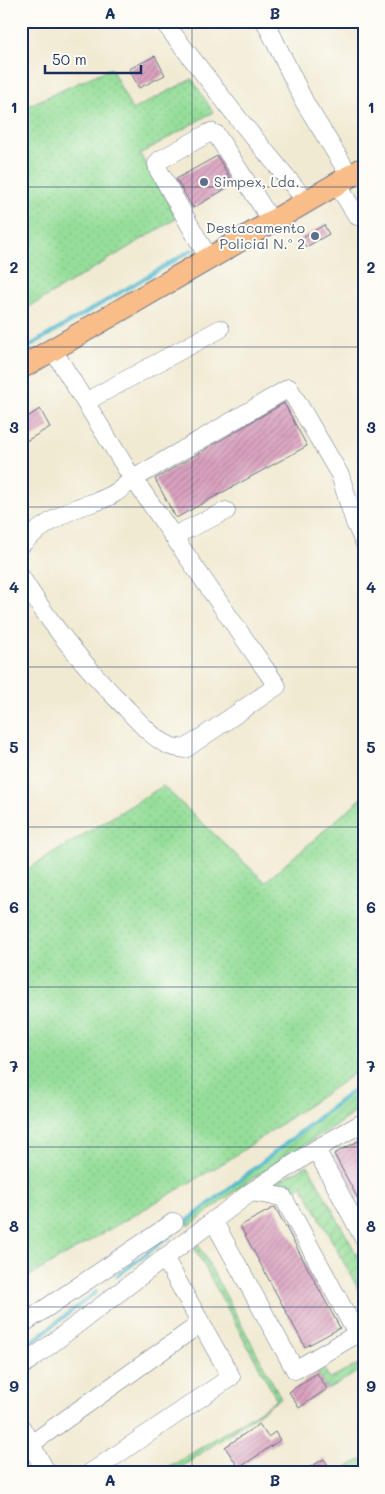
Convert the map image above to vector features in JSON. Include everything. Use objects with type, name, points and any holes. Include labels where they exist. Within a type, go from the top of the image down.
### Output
[{"type":"main road","points":[[21,368],[350,176]]},
{"type":"lane","points":[[163,21],[236,117],[307,202]]},
{"type":"lane","points":[[266,21],[306,103],[350,176],[357,216]]},
{"type":"lane","points":[[209,259],[158,169],[157,164],[160,160],[211,132],[216,134],[272,222]]},
{"type":"lane","points":[[85,402],[220,329]]},
{"type":"lane","points":[[21,577],[39,606],[97,679],[136,720],[171,746],[185,749],[278,686],[133,479],[53,350]]},
{"type":"lane","points":[[21,545],[63,515],[80,507],[96,503],[116,493],[133,479],[289,388],[340,475],[355,523],[364,542]]},
{"type":"lane","points":[[172,536],[226,511]]},
{"type":"lane","points":[[21,1367],[251,1192],[316,1149],[364,1122]]},
{"type":"lane","points":[[316,1149],[364,1239]]},
{"type":"lane","points":[[213,1220],[295,1370],[357,1334],[283,1197],[251,1192]]},
{"type":"lane","points":[[21,1326],[174,1222]]},
{"type":"lane","points":[[90,1473],[231,1377],[164,1257]]},
{"type":"lane","points":[[102,1270],[118,1293]]},
{"type":"lane","points":[[31,1444],[201,1323]]},
{"type":"lane","points":[[21,1427],[47,1473]]},
{"type":"green space","points":[[111,68],[132,110],[192,79],[213,112],[140,154],[177,218],[21,312],[21,109]]},
{"type":"green space","points":[[163,786],[265,882],[364,796],[364,1067],[230,1159],[21,1281],[21,873]]},
{"type":"green space","points":[[364,1082],[364,1107],[247,1182],[189,1226],[186,1222]]},
{"type":"green space","points":[[308,1165],[364,1268],[364,1300],[302,1185],[293,1190],[289,1184],[268,1186]]},
{"type":"green space","points":[[198,1244],[281,1398],[173,1473],[160,1473],[277,1400],[194,1247]]},
{"type":"green space","points":[[364,1361],[364,1369],[327,1389],[317,1373],[324,1369],[330,1379]]},
{"type":"green space","points":[[364,1458],[364,1473],[336,1473]]},
{"type":"building","points":[[155,56],[165,75],[139,88],[129,69]]},
{"type":"building","name":"Simpex, Lda.","points":[[217,156],[234,184],[193,208],[176,179]]},
{"type":"building","name":"Destacamento Policial N.º 2","points":[[324,225],[329,234],[306,247],[301,238]]},
{"type":"building","points":[[284,403],[307,446],[176,518],[155,479]]},
{"type":"building","points":[[40,409],[50,427],[21,444],[21,421]]},
{"type":"building","points":[[364,1138],[364,1210],[334,1154]]},
{"type":"building","points":[[275,1207],[340,1328],[305,1347],[240,1226]]},
{"type":"building","points":[[317,1373],[327,1389],[299,1408],[289,1392]]},
{"type":"building","points":[[259,1424],[268,1437],[275,1432],[280,1440],[239,1468],[225,1447]]},
{"type":"building","points":[[324,1459],[330,1468],[323,1473],[300,1473]]},
{"type":"waterway","points":[[21,351],[192,250]]},
{"type":"waterway","points":[[186,1222],[364,1082]]},
{"type":"waterway","points":[[117,1276],[172,1234]]},
{"type":"waterway","points":[[21,1350],[96,1292]]},
{"type":"place","name":"Simpex, Lda.","points":[[204,182]]},
{"type":"place","name":"Destacamento Policial N.º 2","points":[[315,236]]}]
